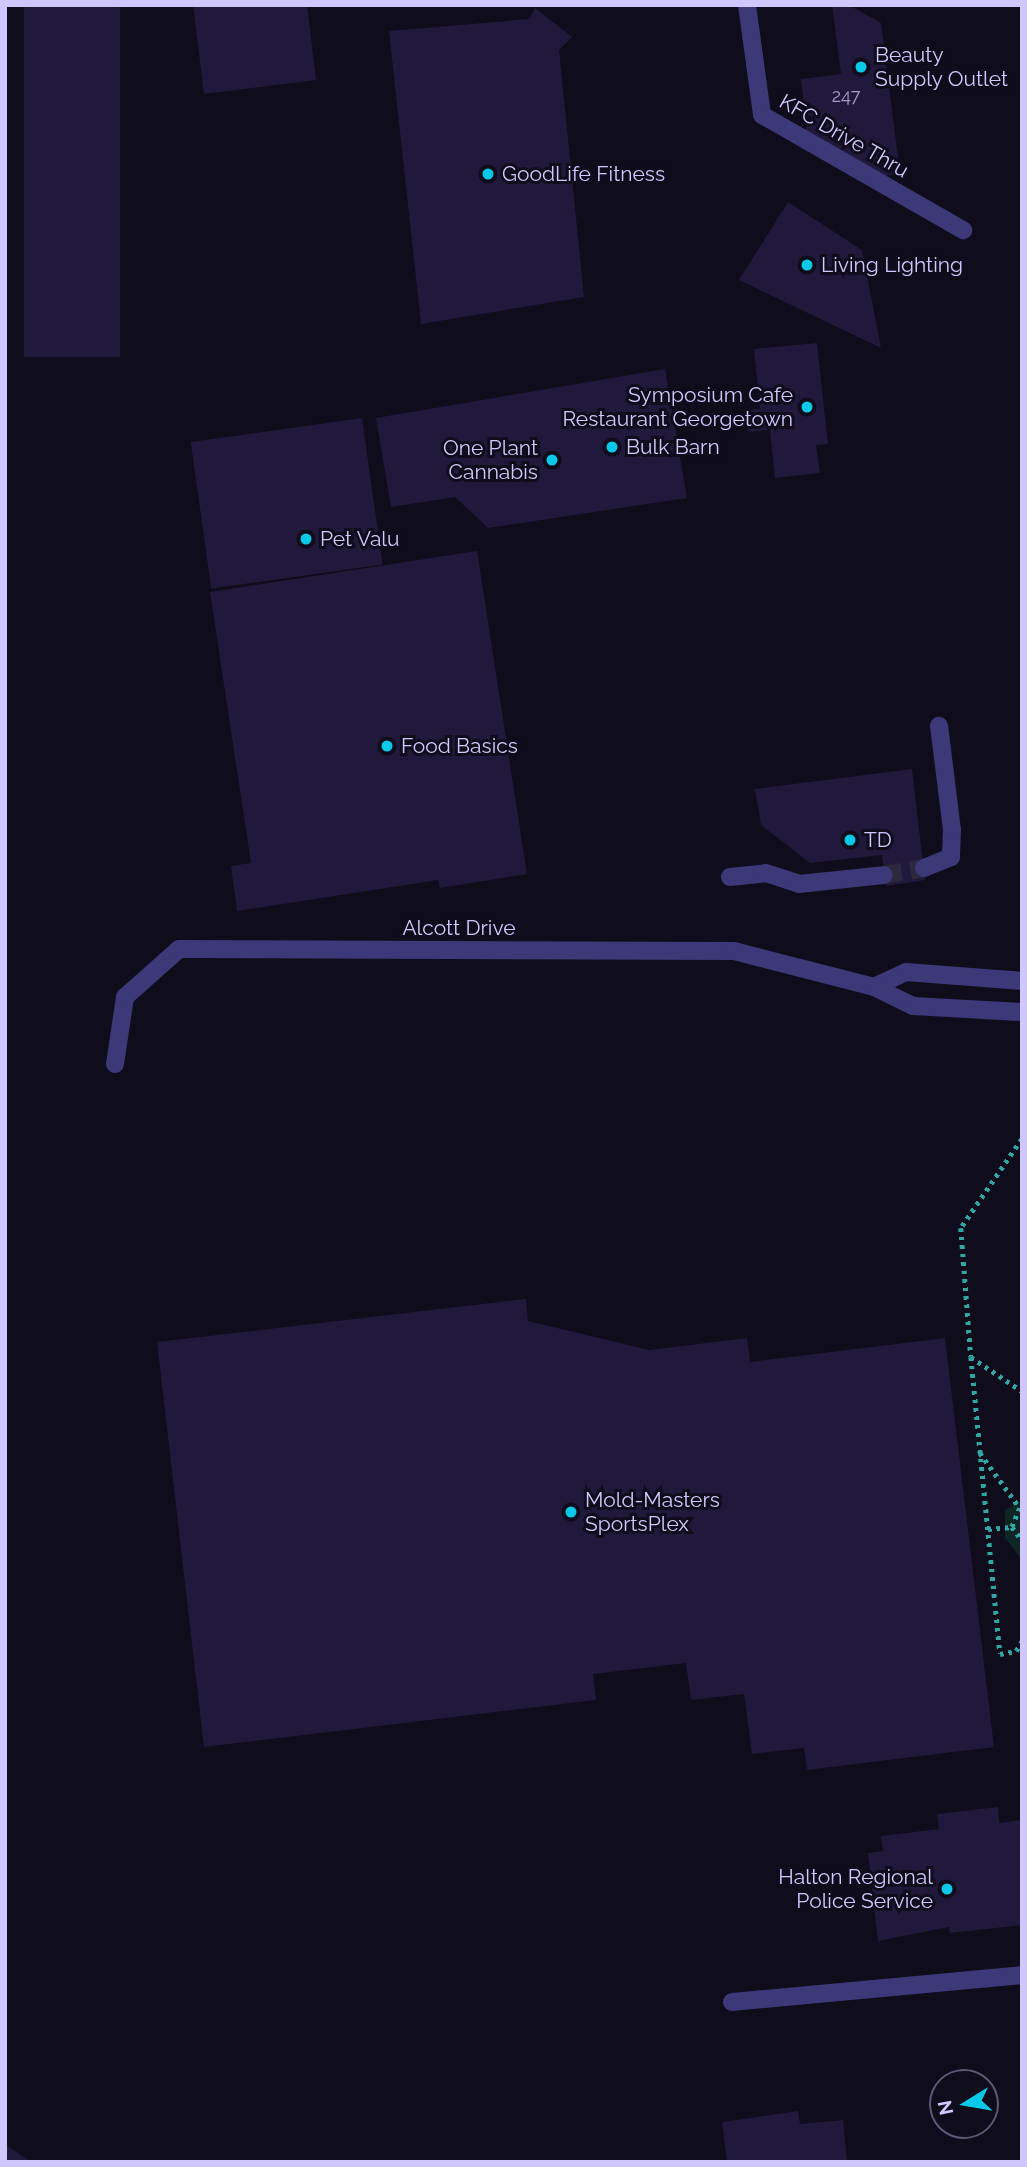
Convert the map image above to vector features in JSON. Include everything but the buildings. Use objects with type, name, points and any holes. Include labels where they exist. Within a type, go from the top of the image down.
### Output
[{"type":"street","name":"KFC Drive Thru","points":[[747,5],[762,115],[963,230]]},
{"type":"street","points":[[923,868],[951,857],[952,830],[939,726]]},
{"type":"street","points":[[730,877],[765,873],[799,884],[884,875]]},
{"type":"street","name":"Alcott Drive","points":[[115,1064],[125,996],[179,949],[734,951],[874,987],[913,1006],[1022,1012]]},
{"type":"street","points":[[874,987],[906,972],[1022,981]]},
{"type":"street","points":[[732,2002],[1022,1975]]},
{"type":"path","points":[[1022,1139],[961,1228],[1000,1654],[1016,1651],[1022,1640]]},
{"type":"path","points":[[971,1357],[1022,1391]]},
{"type":"path","points":[[980,1453],[1020,1508],[1012,1527]]},
{"type":"path","points":[[988,1529],[1012,1527]]},
{"type":"path","points":[[1012,1527],[1022,1540]]},
{"type":"green space","points":[[1022,1501],[1022,1560],[1005,1538],[1005,1510]]},
{"type":"tunnel","points":[[884,875],[924,868]]},
{"type":"place","name":"Beauty Supply Outlet","points":[[861,67]]},
{"type":"place","name":"GoodLife Fitness","points":[[488,174]]},
{"type":"place","name":"Living Lighting","points":[[807,265]]},
{"type":"place","name":"Symposium Cafe Restaurant Georgetown","points":[[807,407]]},
{"type":"place","name":"Bulk Barn","points":[[612,447]]},
{"type":"place","name":"One Plant Cannabis","points":[[552,460]]},
{"type":"place","name":"Pet Valu","points":[[306,539]]},
{"type":"place","name":"Food Basics","points":[[387,746]]},
{"type":"place","name":"TD","points":[[850,840]]},
{"type":"place","name":"Mold-Masters SportsPlex","points":[[571,1512]]},
{"type":"place","name":"Halton Regional Police Service","points":[[947,1889]]}]
